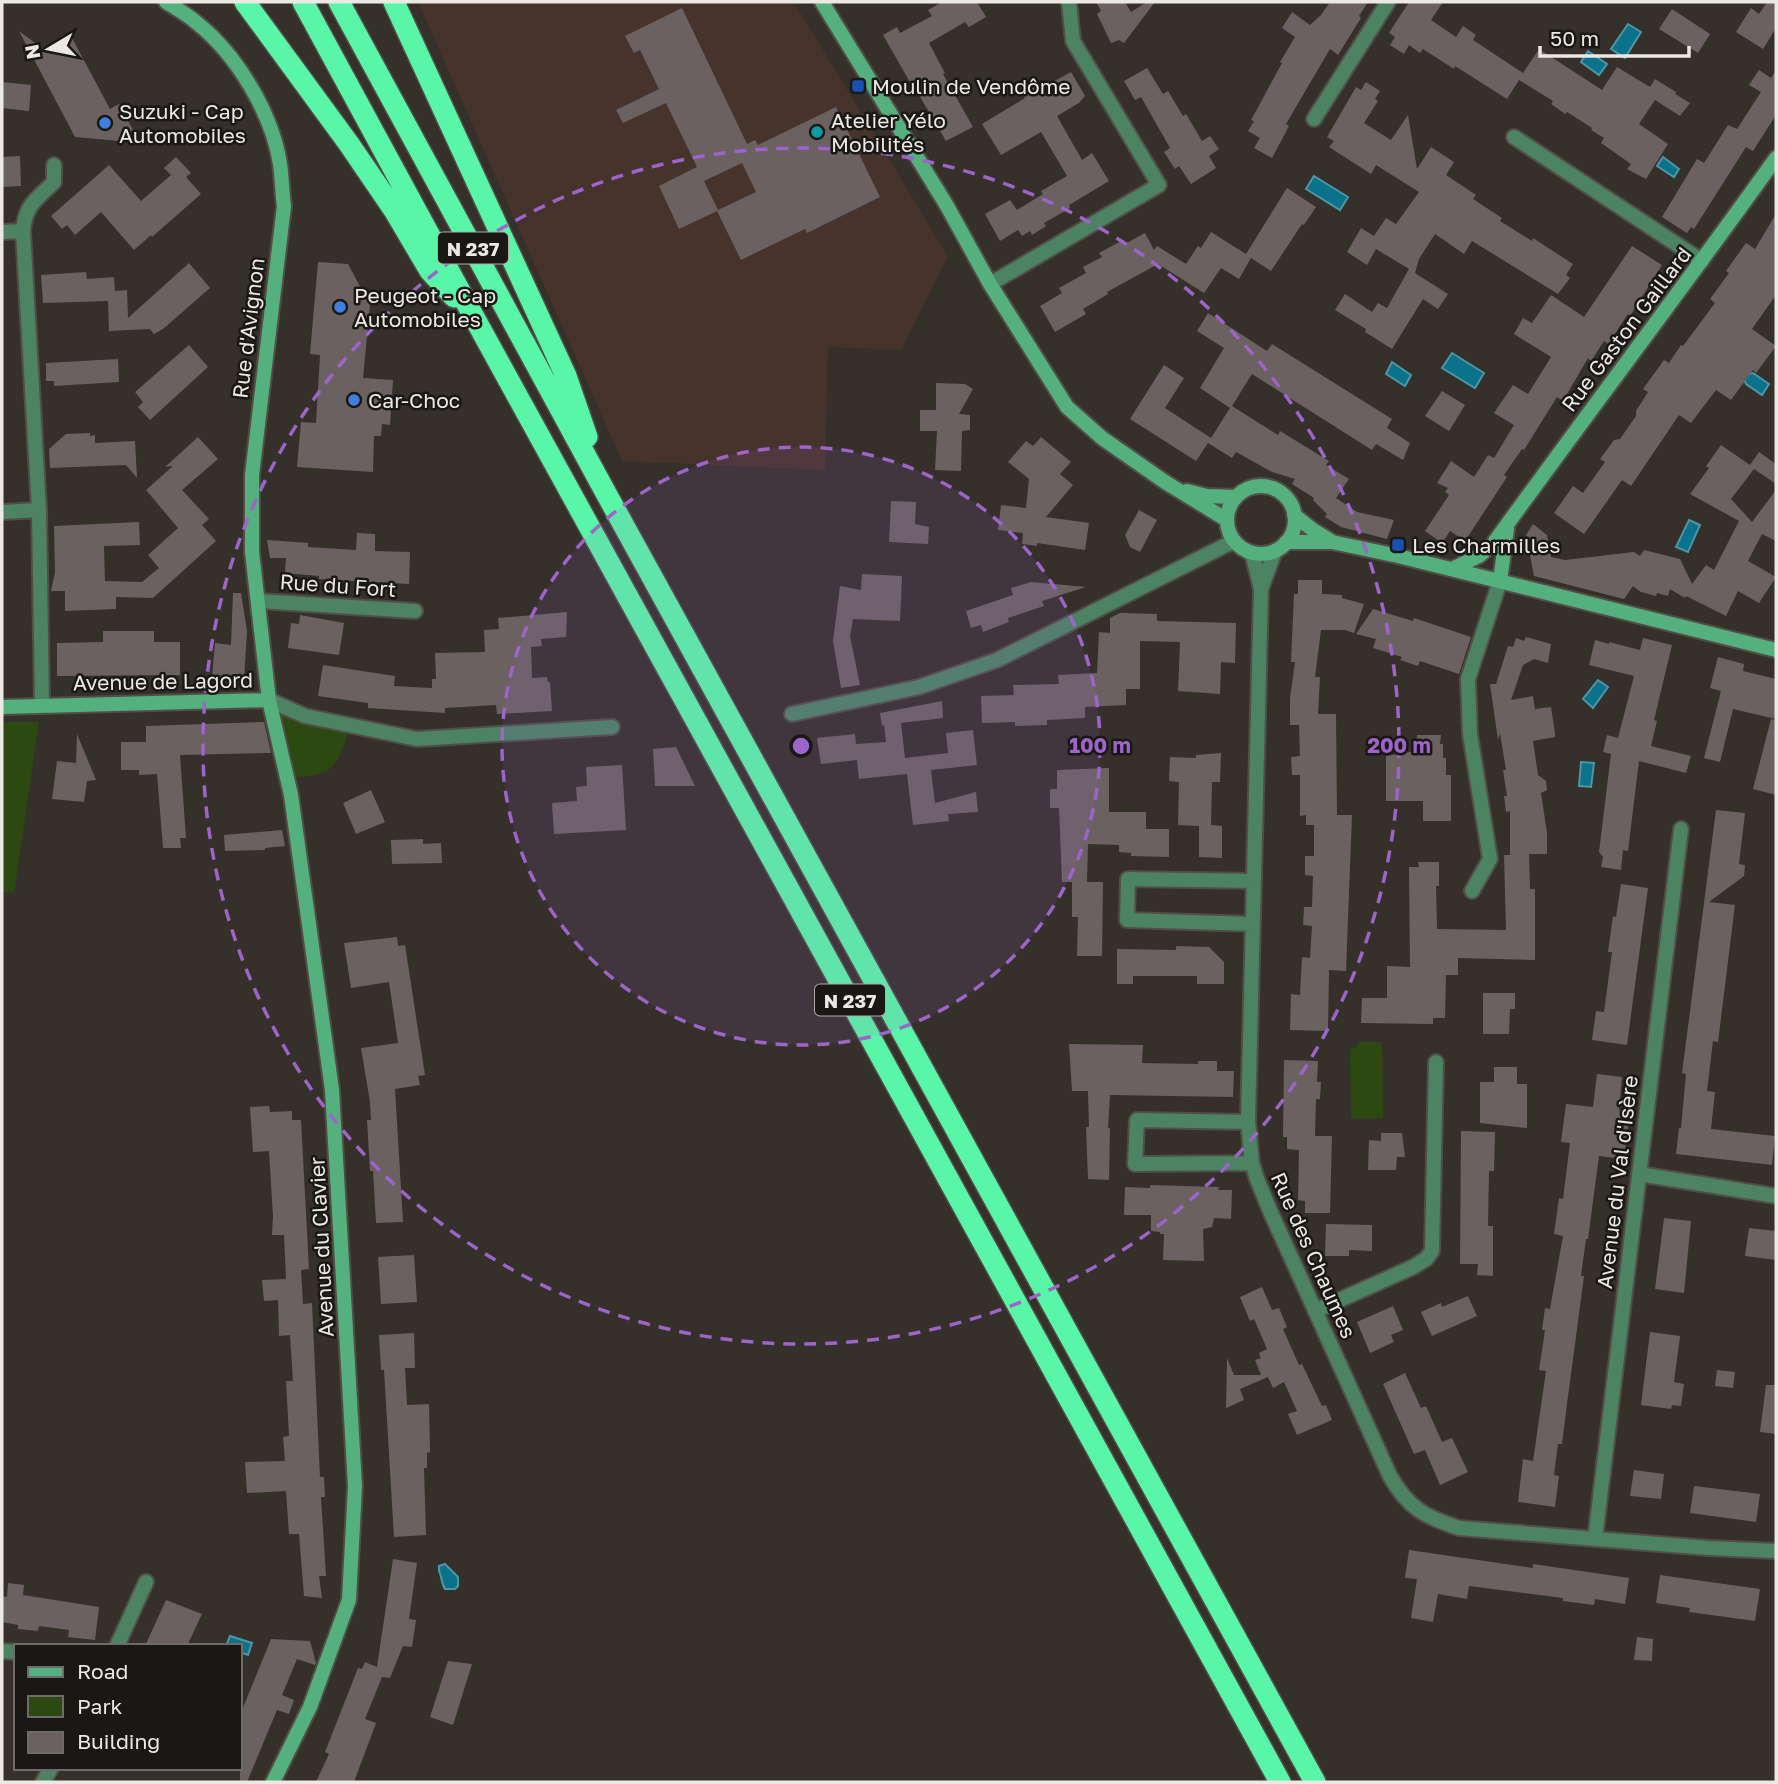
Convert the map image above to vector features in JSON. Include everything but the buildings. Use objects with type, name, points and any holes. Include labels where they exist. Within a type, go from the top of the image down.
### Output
[{"type":"highway","points":[[245,2],[364,166],[430,271],[475,319]]},
{"type":"highway","name":"N 237","points":[[303,2],[1280,1782]]},
{"type":"highway","name":"N 237","points":[[339,2],[1315,1782]]},
{"type":"highway","points":[[394,2],[566,376],[607,495]]},
{"type":"street","name":"Rue d'Avignon","points":[[166,2],[199,24],[228,55],[256,93],[271,128],[280,163],[284,206],[252,475],[252,552],[270,700]]},
{"type":"street","points":[[822,2],[947,206],[990,284],[1067,407],[1102,438],[1175,489],[1227,520]]},
{"type":"street","points":[[990,284],[1159,185],[1073,41],[1069,2]]},
{"type":"street","points":[[1314,119],[1388,2]]},
{"type":"street","points":[[1514,137],[1702,261]]},
{"type":"street","name":"Rue Gaston Gaillard","points":[[1452,569],[1479,556],[1493,544],[1776,158]]},
{"type":"street","points":[[42,705],[39,510],[23,231],[24,216],[29,206],[54,182],[54,165]]},
{"type":"street","points":[[2,232],[23,231]]},
{"type":"street","points":[[1280,547],[1289,538],[1295,519],[1288,499],[1271,487],[1260,486],[1250,488],[1236,497],[1228,510],[1228,529],[1234,541],[1252,553],[1265,554],[1280,547],[1332,542],[1452,569],[1776,650]]},
{"type":"street","points":[[1175,489],[1208,496],[1236,497]]},
{"type":"street","points":[[2,512],[39,510]]},
{"type":"street","points":[[1294,515],[1332,542]]},
{"type":"street","name":"Rue Gaston Gaillard","points":[[1500,581],[1508,524]]},
{"type":"street","points":[[792,713],[919,687],[997,660],[1234,541]]},
{"type":"street","name":"Rue des Chaumes","points":[[1261,589],[1280,547]]},
{"type":"street","name":"Rue des Chaumes","points":[[1252,553],[1261,589],[1248,1122],[1252,1163],[1271,1213],[1399,1491],[1421,1513],[1459,1528],[1776,1551]]},
{"type":"street","points":[[1472,891],[1490,859],[1470,734],[1468,679],[1500,581]]},
{"type":"street","name":"Rue du Fort","points":[[258,601],[415,611]]},
{"type":"street","name":"Avenue de Lagord","points":[[2,707],[270,700],[305,716],[417,740],[612,727]]},
{"type":"street","name":"Avenue du Clavier","points":[[270,700],[291,795],[332,1090],[355,1486],[349,1600],[310,1707],[273,1782]]},
{"type":"street","name":"Avenue du Val d'Isère","points":[[1594,1539],[1681,830]]},
{"type":"street","points":[[1253,924],[1127,920],[1128,879],[1254,881]]},
{"type":"street","points":[[1315,1311],[1413,1267],[1426,1259],[1432,1251],[1436,1062]]},
{"type":"street","points":[[1248,1122],[1137,1120],[1135,1164],[1252,1163]]},
{"type":"street","points":[[1639,1174],[1776,1196]]},
{"type":"street","points":[[118,1644],[146,1582]]},
{"type":"shaded area","points":[[418,2],[794,2],[948,256],[901,350],[828,347],[825,470],[622,461]]},
{"type":"green space","points":[[269,700],[349,726],[342,751],[331,767],[314,775],[288,777]]},
{"type":"green space","points":[[2,722],[39,722],[14,893],[2,892]]},
{"type":"green space","points":[[1359,1042],[1382,1042],[1383,1118],[1351,1119],[1350,1049],[1356,1048]]},
{"type":"water","points":[[1628,24],[1641,32],[1625,58],[1611,49]]},
{"type":"water","points":[[1588,51],[1607,64],[1599,75],[1581,62]]},
{"type":"water","points":[[1663,157],[1679,169],[1674,177],[1657,166]]},
{"type":"water","points":[[1314,176],[1348,197],[1340,210],[1306,189]]},
{"type":"water","points":[[1452,353],[1484,373],[1475,388],[1442,368]]},
{"type":"water","points":[[1392,362],[1411,375],[1405,386],[1386,374]]},
{"type":"water","points":[[1753,373],[1769,384],[1762,395],[1746,384],[1744,379]]},
{"type":"water","points":[[1689,520],[1700,525],[1688,552],[1676,547]]},
{"type":"water","points":[[1598,680],[1608,687],[1593,708],[1583,699]]},
{"type":"water","points":[[1581,762],[1594,763],[1591,787],[1579,786]]},
{"type":"water","points":[[445,1564],[458,1577],[458,1586],[455,1589],[445,1589],[443,1584],[439,1566]]},
{"type":"water","points":[[230,1636],[252,1643],[248,1655],[242,1653],[242,1644],[227,1644]]},
{"type":"place","name":"Moulin de Vendôme","points":[[858,86]]},
{"type":"place","name":"Suzuki - Cap Automobiles","points":[[105,123]]},
{"type":"place","name":"Atelier Yélo Mobilités","points":[[817,132]]},
{"type":"place","name":"Peugeot - Cap Automobiles","points":[[340,307]]},
{"type":"place","name":"Car-Choc","points":[[354,400]]},
{"type":"place","name":"Les Charmilles","points":[[1398,545]]}]
